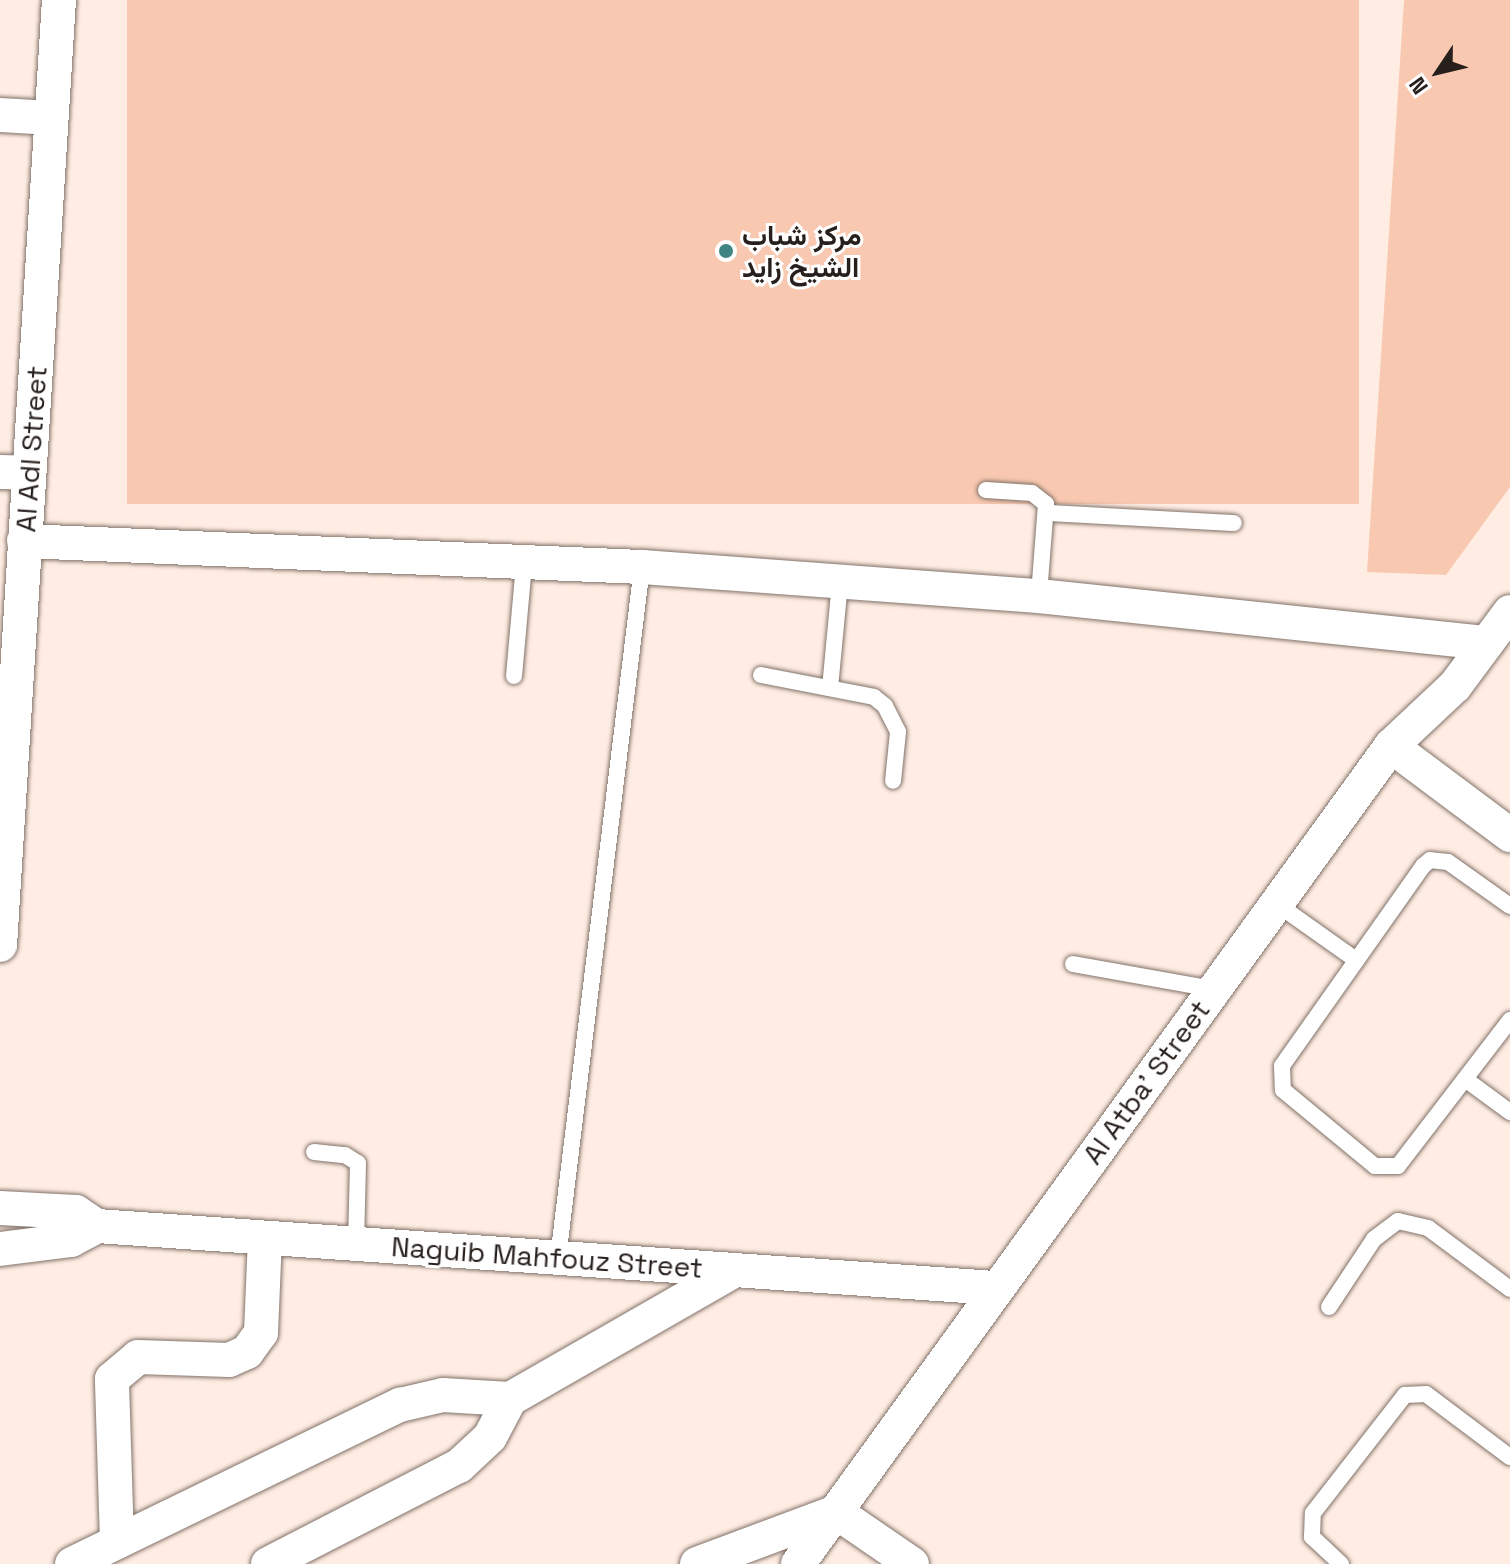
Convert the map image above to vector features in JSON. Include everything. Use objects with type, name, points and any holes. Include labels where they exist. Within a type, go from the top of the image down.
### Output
[{"type":"street","name":"Al Adl Street","points":[[0,945],[3,851],[24,541],[15,473],[51,118],[59,0]]},
{"type":"street","points":[[0,115],[51,118]]},
{"type":"street","points":[[24,541],[642,567],[1039,596],[1487,643]]},
{"type":"street","name":"Al Atba' Street","points":[[798,1564],[1391,746],[1455,686],[1510,612]]},
{"type":"street","points":[[1391,746],[1510,835]]},
{"type":"street","name":"Naguib Mahfouz Street","points":[[0,1208],[76,1212],[97,1226],[996,1288]]},
{"type":"street","name":"Naguib Mahfouz Street","points":[[0,1249],[71,1240],[97,1226]]},
{"type":"street","points":[[117,1542],[112,1379],[138,1357],[229,1360],[247,1352],[261,1333],[265,1238]]},
{"type":"street","points":[[289,1560],[459,1466],[490,1437],[510,1399],[735,1270]]},
{"type":"street","points":[[72,1564],[400,1405],[443,1395],[510,1399]]},
{"type":"street","points":[[697,1564],[836,1512],[912,1564]]},
{"type":"lane","points":[[986,490],[1032,493],[1046,504],[1048,513],[1039,596]]},
{"type":"lane","points":[[1048,513],[1234,523]]},
{"type":"lane","points":[[514,676],[524,563]]},
{"type":"lane","points":[[558,1258],[642,567]]},
{"type":"lane","points":[[830,688],[840,582]]},
{"type":"lane","points":[[761,675],[874,697],[885,706],[898,732],[893,781]]},
{"type":"lane","points":[[1510,906],[1448,862],[1430,860],[1282,1066],[1283,1090],[1375,1166],[1387,1169],[1406,1158],[1510,1020]]},
{"type":"lane","points":[[1277,904],[1356,960]]},
{"type":"lane","points":[[1073,964],[1213,989]]},
{"type":"lane","points":[[1465,1079],[1510,1112]]},
{"type":"lane","points":[[314,1152],[345,1155],[358,1163],[356,1244]]},
{"type":"lane","points":[[1329,1307],[1374,1239],[1398,1221],[1428,1228],[1510,1289]]},
{"type":"lane","points":[[1341,1564],[1312,1537],[1313,1513],[1405,1395],[1426,1394],[1510,1457]]},
{"type":"shaded area","name":"مركز شباب الشيخ زايد","points":[[127,0],[1359,0],[1359,504],[127,504]]},
{"type":"shaded area","points":[[1404,0],[1510,0],[1510,487],[1446,575],[1367,572]]},
{"type":"place","name":"مركز شباب الشيخ زايد","points":[[726,251]]}]
